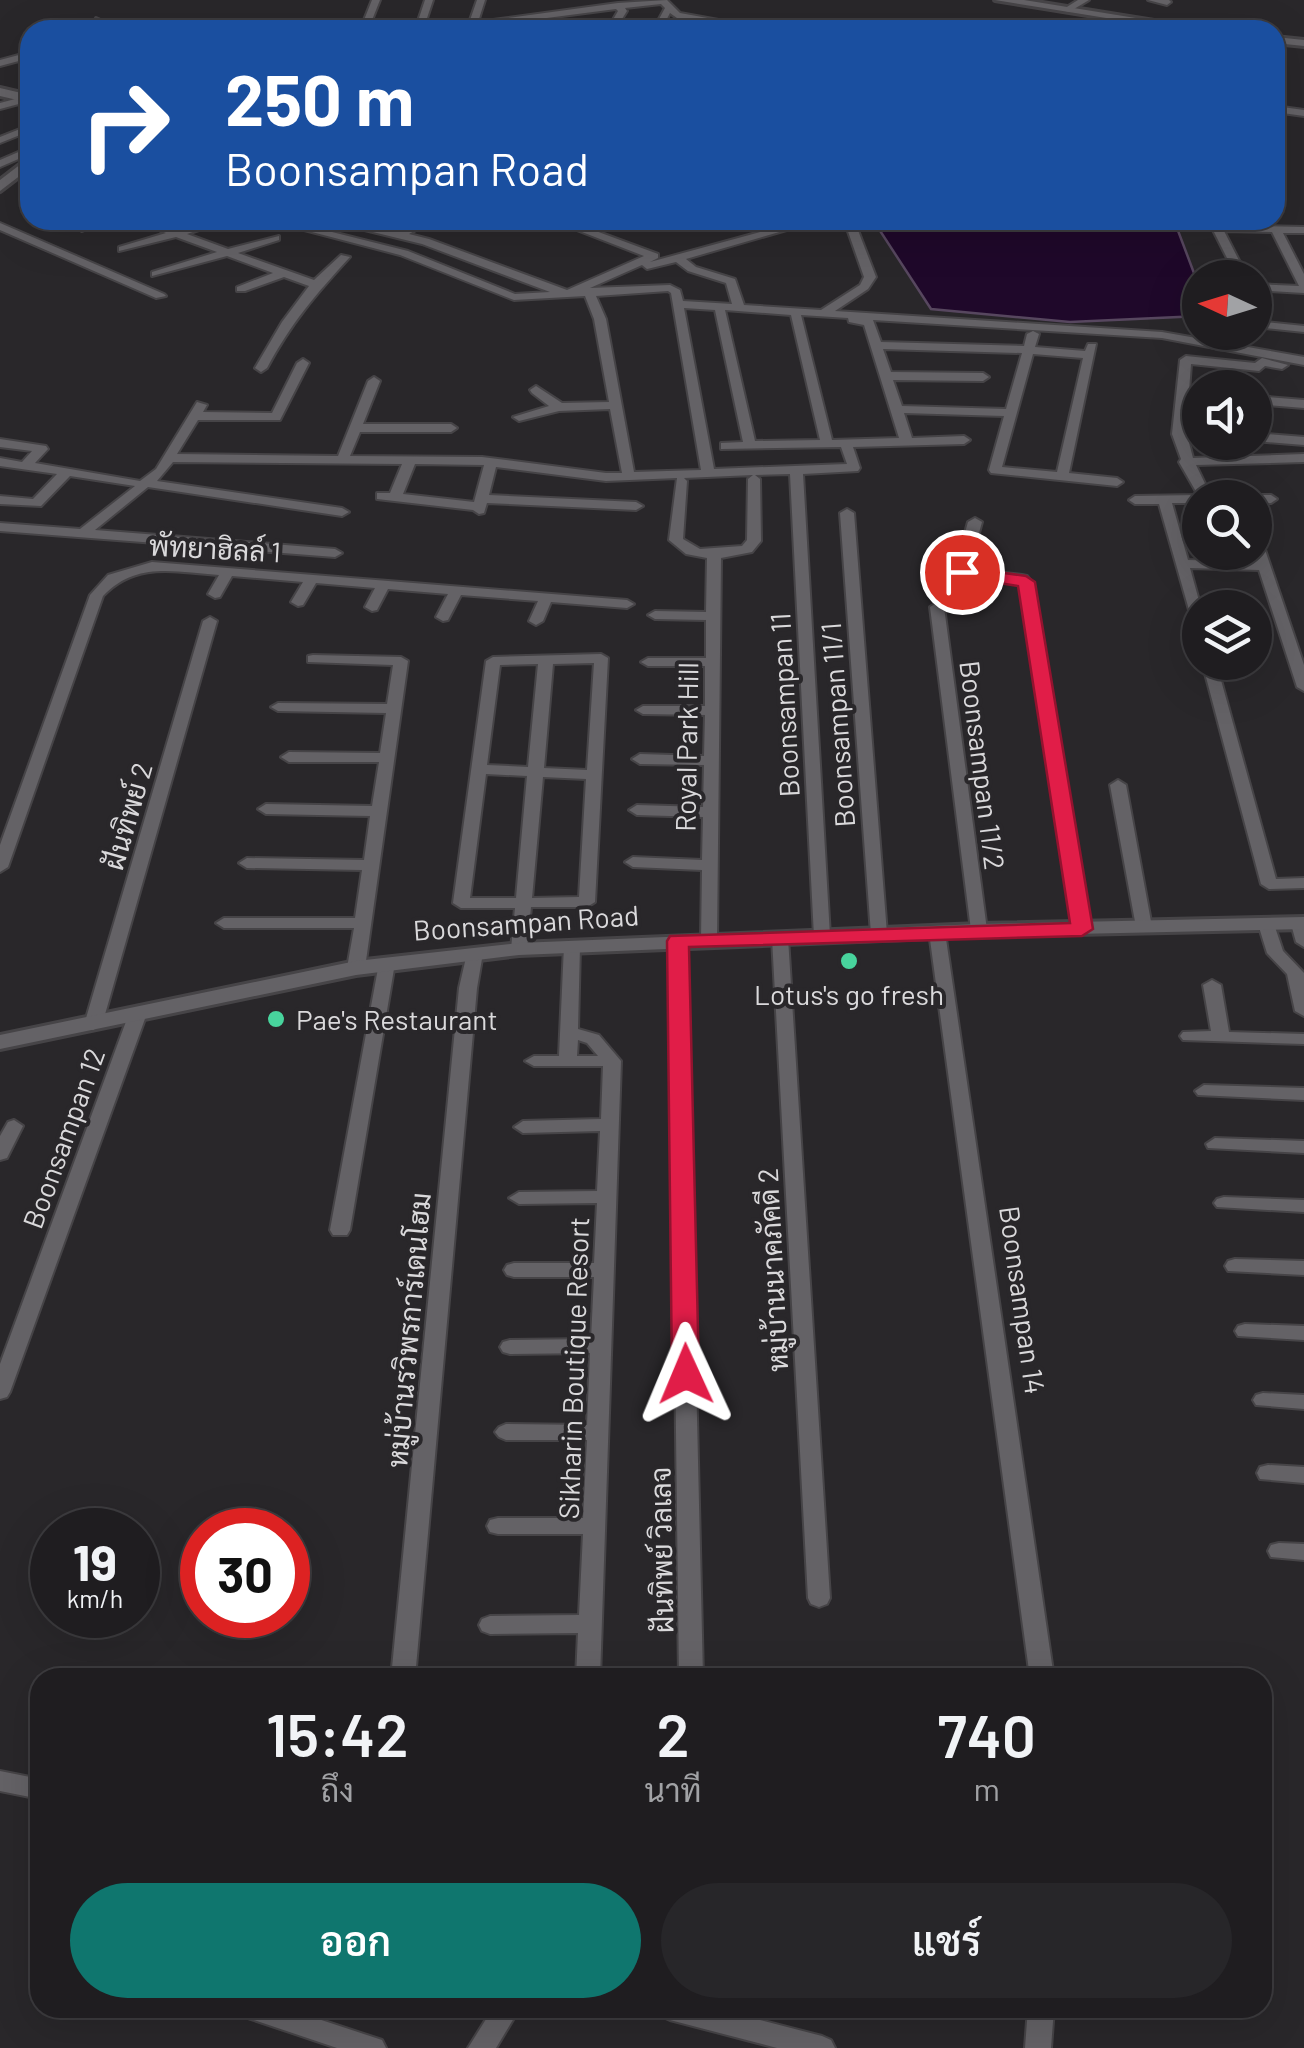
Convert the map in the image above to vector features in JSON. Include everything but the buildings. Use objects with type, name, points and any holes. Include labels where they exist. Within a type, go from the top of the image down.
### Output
[{"type":"street","points":[[528,15],[532,0]]},
{"type":"street","points":[[1001,0],[1135,20]]},
{"type":"street","points":[[1066,10],[1084,0]]},
{"type":"street","points":[[1152,0],[1167,2]]},
{"type":"street","points":[[510,20],[664,4],[703,20]]},
{"type":"street","points":[[618,6],[624,11],[618,20]]},
{"type":"street","points":[[0,226],[160,296]]},
{"type":"street","points":[[163,230],[314,284]]},
{"type":"street","points":[[123,249],[182,230]]},
{"type":"street","points":[[308,230],[431,263],[514,297],[670,288],[676,292],[708,474]]},
{"type":"street","points":[[374,230],[458,253],[566,294],[654,256],[583,230]]},
{"type":"street","points":[[399,235],[409,230]]},
{"type":"street","points":[[618,288],[616,279],[780,230]]},
{"type":"street","points":[[825,312],[864,287],[870,277],[853,230]]},
{"type":"street","points":[[1218,230],[1234,260]]},
{"type":"street","points":[[1272,287],[1304,288],[1276,230],[1304,230]]},
{"type":"street","points":[[156,274],[275,238]]},
{"type":"street","points":[[431,263],[458,253]]},
{"type":"street","points":[[261,368],[285,321],[314,284],[345,257]]},
{"type":"street","points":[[678,258],[692,270],[731,281],[738,308]]},
{"type":"street","points":[[241,289],[282,273]]},
{"type":"street","points":[[589,291],[600,319],[630,477]]},
{"type":"street","points":[[677,306],[825,312],[1188,338],[1304,361]]},
{"type":"street","points":[[677,306],[869,322],[907,442]]},
{"type":"street","points":[[720,311],[750,446]]},
{"type":"street","points":[[796,316],[827,444]]},
{"type":"street","points":[[1272,327],[1304,329]]},
{"type":"street","points":[[1033,334],[996,470],[1117,482]]},
{"type":"street","points":[[1062,477],[1094,338]]},
{"type":"street","points":[[876,345],[1090,355]]},
{"type":"street","points":[[1185,370],[1186,360],[1259,368],[1262,362],[1304,369]]},
{"type":"street","points":[[82,534],[170,458],[197,410],[276,416],[303,363]]},
{"type":"street","points":[[886,376],[983,377]]},
{"type":"street","points":[[344,458],[374,381]]},
{"type":"street","points":[[536,390],[559,408]]},
{"type":"street","points":[[1182,396],[1178,434],[1194,480]]},
{"type":"street","points":[[1272,402],[1304,404]]},
{"type":"street","points":[[519,418],[559,408],[618,405]]},
{"type":"street","points":[[897,409],[1011,413]]},
{"type":"street","points":[[356,428],[450,428]]},
{"type":"street","points":[[1178,434],[1182,434]]},
{"type":"street","points":[[724,446],[964,440]]},
{"type":"street","points":[[1272,440],[1304,441]]},
{"type":"street","points":[[0,443],[42,449],[25,466]]},
{"type":"street","points":[[170,458],[492,462],[630,477],[854,468],[846,443]]},
{"type":"street","points":[[1272,459],[1304,458]]},
{"type":"street","points":[[410,460],[389,497],[480,507],[636,506]]},
{"type":"street","points":[[1185,462],[1252,460]]},
{"type":"street","points":[[0,462],[342,512]]},
{"type":"street","points":[[480,507],[492,462]]},
{"type":"street","name":"Boonsampan 11","points":[[796,470],[822,936]]},
{"type":"street","points":[[0,500],[36,503],[68,472]]},
{"type":"street","points":[[681,481],[676,540],[684,549],[714,555],[747,549],[754,541],[754,478]]},
{"type":"street","points":[[1136,500],[1182,499]]},
{"type":"street","points":[[1165,500],[1190,590]]},
{"type":"street","name":"Boonsampan 11/1","points":[[847,513],[878,934]]},
{"type":"street","points":[[975,522],[962,572],[1026,582],[1082,929]]},
{"type":"street","points":[[0,527],[335,553]]},
{"type":"street","name":"Royal Park Hill","points":[[709,940],[714,555]]},
{"type":"street","name":"พัทยาฮิลล์ 1","points":[[0,867],[97,595],[113,578],[137,568],[228,572],[627,604]]},
{"type":"street","points":[[1264,570],[1304,687]]},
{"type":"street","points":[[215,594],[228,572]]},
{"type":"street","points":[[298,602],[312,578]]},
{"type":"street","points":[[372,608],[384,584]]},
{"type":"street","points":[[443,616],[457,590]]},
{"type":"street","points":[[536,621],[546,598]]},
{"type":"street","name":"Boonsampan 11/2","points":[[938,608],[979,930]]},
{"type":"street","points":[[655,615],[713,616]]},
{"type":"street","name":"ฝันทิพย์ 2","points":[[93,1025],[210,621]]},
{"type":"street","points":[[601,658],[586,902],[461,903],[478,769],[493,661],[601,658]]},
{"type":"street","points":[[313,659],[401,661],[356,968]]},
{"type":"street","points":[[520,949],[546,659]]},
{"type":"street","points":[[648,662],[712,662]]},
{"type":"street","points":[[1215,680],[1270,884],[1304,883]]},
{"type":"street","points":[[278,706],[394,709]]},
{"type":"street","points":[[643,710],[712,712]]},
{"type":"street","points":[[289,757],[386,758]]},
{"type":"street","points":[[640,758],[711,761]]},
{"type":"street","points":[[478,769],[594,774]]},
{"type":"street","points":[[1118,784],[1144,928]]},
{"type":"street","points":[[266,809],[378,811]]},
{"type":"street","points":[[636,810],[710,812]]},
{"type":"street","points":[[633,862],[710,865]]},
{"type":"street","points":[[248,863],[370,865]]},
{"type":"street","points":[[224,924],[361,923]]},
{"type":"street","points":[[1266,924],[1276,954],[1300,966],[1304,1011]]},
{"type":"street","name":"Boonsampan Road","points":[[0,1042],[356,968],[520,949],[979,930],[1266,924],[1302,930]]},
{"type":"street","name":"Boonsampan 14","points":[[938,932],[1041,1668]]},
{"type":"street","name":"หมู่บ้านนาคภัคดี 2","points":[[780,938],[819,1598]]},
{"type":"street","name":"ฝันทิพย์ วิลเลจ","points":[[678,941],[691,1668]]},
{"type":"street","points":[[568,1061],[572,946]]},
{"type":"street","name":"หมู่บ้านรวิพรการ์เดนโฮม","points":[[404,1668],[468,988],[475,953]]},
{"type":"street","points":[[340,1230],[387,963]]},
{"type":"street","points":[[1212,984],[1221,1037]]},
{"type":"street","name":"Boonsampan 12","points":[[0,1392],[137,1016]]},
{"type":"street","points":[[570,1032],[593,1039],[612,1061]]},
{"type":"street","points":[[1188,1036],[1304,1039]]},
{"type":"street","points":[[534,1061],[612,1061]]},
{"type":"street","name":"Sikharin Boutique Resort","points":[[589,1668],[612,1061]]},
{"type":"street","points":[[1204,1091],[1304,1094]]},
{"type":"street","points":[[523,1127],[610,1125]]},
{"type":"street","points":[[0,1154],[14,1126]]},
{"type":"street","points":[[1216,1144],[1304,1147]]},
{"type":"street","points":[[519,1198],[607,1197]]},
{"type":"street","points":[[1224,1203],[1304,1206]]},
{"type":"street","points":[[1235,1266],[1304,1268]]},
{"type":"street","points":[[514,1270],[605,1270]]},
{"type":"street","points":[[1245,1331],[1304,1333]]},
{"type":"street","points":[[510,1347],[602,1346]]},
{"type":"street","points":[[1262,1400],[1304,1402]]},
{"type":"street","points":[[506,1432],[599,1432]]},
{"type":"street","points":[[1268,1473],[1304,1474]]},
{"type":"street","points":[[498,1526],[595,1526]]},
{"type":"street","points":[[1279,1551],[1304,1552]]},
{"type":"street","points":[[490,1625],[592,1624]]},
{"type":"street","points":[[0,1781],[30,1787]]},
{"type":"street","points":[[282,2018],[374,2048]]},
{"type":"street","points":[[481,2048],[500,2018]]},
{"type":"street","points":[[708,2018],[822,2048]]},
{"type":"street","points":[[1038,2048],[1040,2018]]},
{"type":"shaded area","points":[[880,230],[1178,230],[1189,260],[1182,260],[1182,317],[1070,322],[931,309]]},
{"type":"place","name":"Lotus's go fresh","points":[[849,961]]},
{"type":"place","name":"Pae's Restaurant","points":[[276,1019]]},
{"type":"route","points":[[686,1374],[678,941],[1082,929],[1026,582],[967,576],[962,572]]}]
